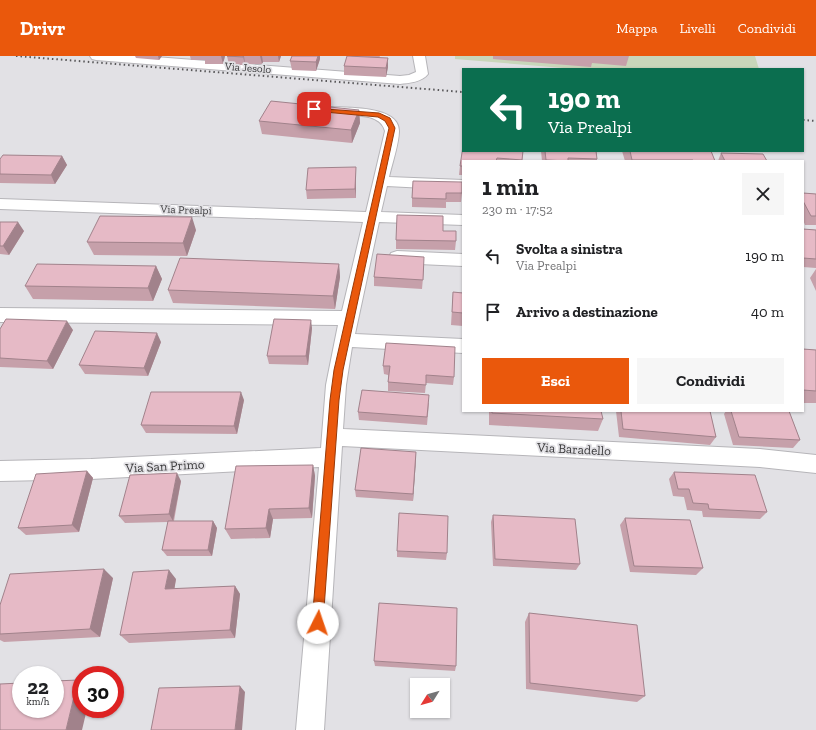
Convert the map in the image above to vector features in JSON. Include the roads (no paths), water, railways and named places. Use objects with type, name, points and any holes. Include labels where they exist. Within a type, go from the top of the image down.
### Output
[{"type":"street","name":"Via Jesolo","points":[[96,56],[400,80],[411,79],[422,74],[419,56]]},
{"type":"street","points":[[310,730],[336,385],[344,340],[392,131],[390,122],[382,116],[375,114],[316,110]]},
{"type":"street","points":[[381,181],[462,185]]},
{"type":"street","name":"Via Prealpi","points":[[0,204],[462,220]]},
{"type":"street","points":[[364,256],[462,260]]},
{"type":"street","points":[[0,315],[349,318]]},
{"type":"street","points":[[344,340],[462,346]]},
{"type":"street","name":"Via Baradello","points":[[331,447],[760,458],[816,464]]},
{"type":"street","name":"Via San Primo","points":[[0,471],[91,469],[331,447]]},
{"type":"railway","points":[[16,56],[462,92]]},
{"type":"railway","points":[[804,120],[816,121]]}]
